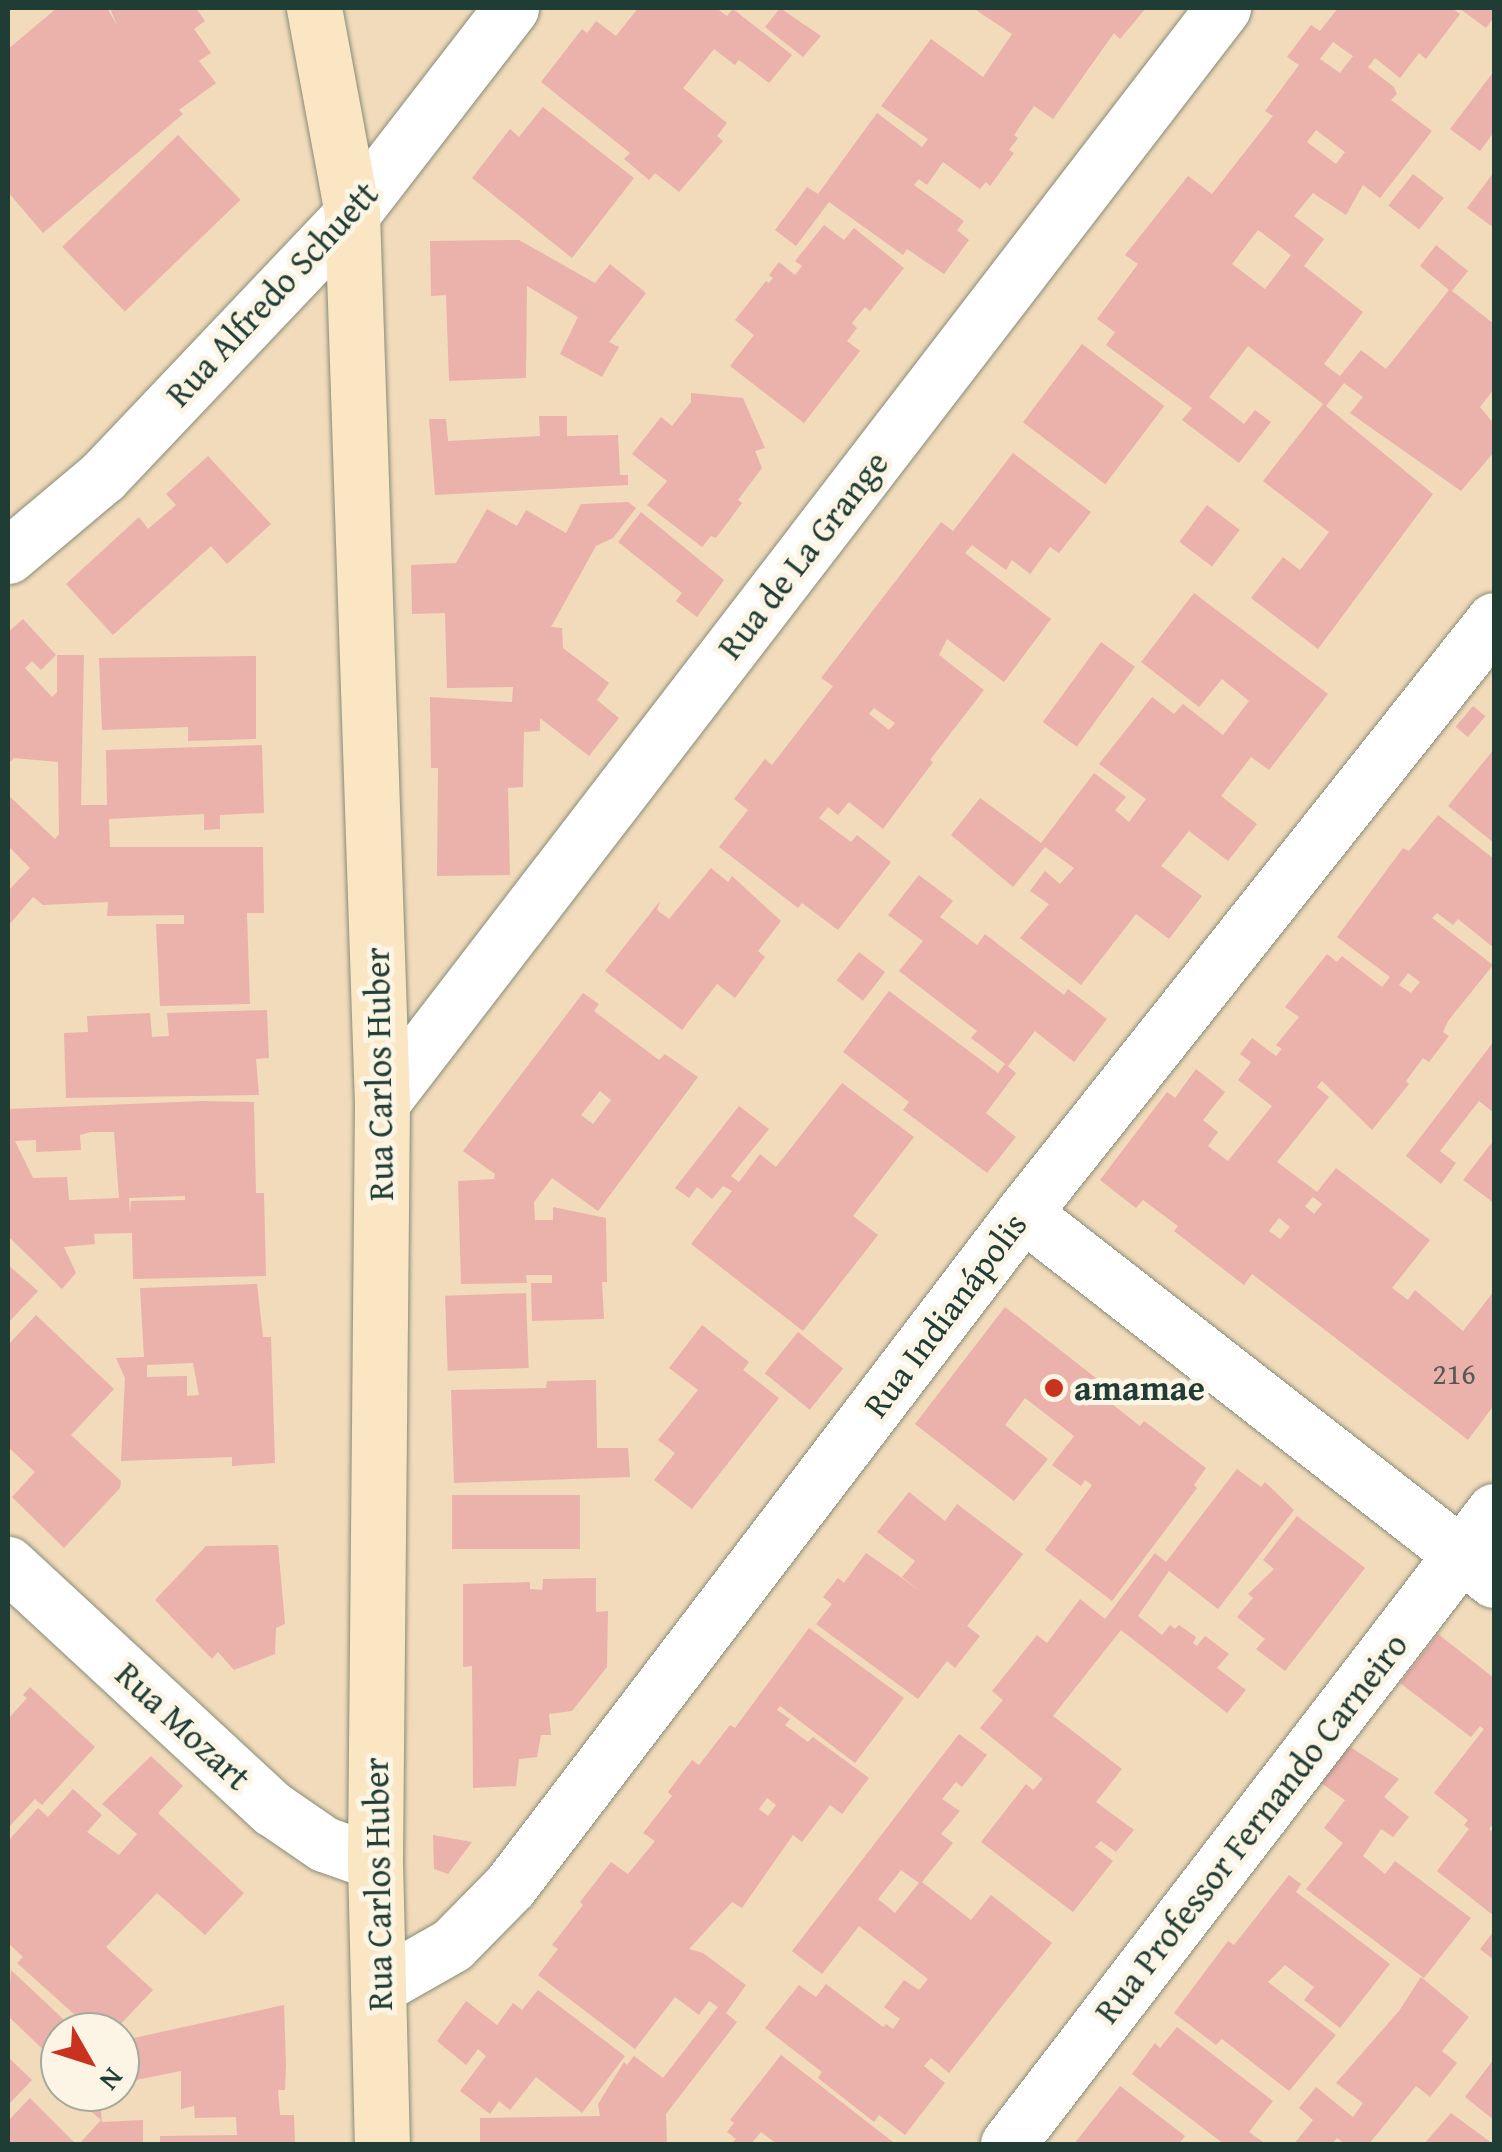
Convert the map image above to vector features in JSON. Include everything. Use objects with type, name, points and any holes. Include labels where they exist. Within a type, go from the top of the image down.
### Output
[{"type":"main road","name":"Rua Carlos Huber","points":[[314,8],[352,214],[382,1102],[375,1862],[382,2144]]},
{"type":"street","name":"Rua Alfredo Schuett","points":[[8,556],[103,476],[352,214],[511,8]]},
{"type":"street","name":"Rua de La Grange","points":[[382,1102],[1223,8]]},
{"type":"street","name":"Rua Indianápolis","points":[[378,1987],[452,1945],[510,1886],[1023,1213],[1494,620]]},
{"type":"street","points":[[1023,1213],[1478,1567]]},
{"type":"street","name":"Rua Professor Fernando Carneiro","points":[[1008,2144],[1478,1567],[1494,1510]]},
{"type":"street","name":"Rua Mozart","points":[[8,1564],[273,1809],[324,1844],[375,1862]]},
{"type":"building","points":[[57,8],[107,8],[117,25],[110,8],[196,8],[205,21],[194,29],[211,53],[199,61],[216,83],[179,110],[183,114],[43,233],[8,192],[8,49]]},
{"type":"building","points":[[638,8],[716,8],[727,16],[733,9],[792,55],[769,83],[739,60],[735,65],[714,49],[683,88],[727,123],[717,136],[723,141],[679,192],[655,173],[649,180],[624,159],[630,153],[541,82],[582,29],[587,33],[596,21],[616,36]]},
{"type":"building","points":[[780,8],[821,36],[803,57],[765,27]]},
{"type":"building","points":[[973,8],[1146,8],[1120,39],[1114,33],[1053,119],[1034,106],[1014,135],[1018,138],[1009,150],[1014,153],[990,186],[986,182],[980,189],[943,162],[927,185],[919,179],[914,185],[964,221],[957,230],[969,240],[944,274],[907,249],[903,255],[829,202],[796,246],[775,230],[807,187],[818,194],[877,113],[922,147],[928,139],[881,106],[931,39],[983,77],[1012,34]]},
{"type":"building","points":[[1338,8],[1452,8],[1460,14],[1426,59],[1419,53],[1400,78],[1375,58],[1368,67],[1394,87],[1397,94],[1391,100],[1432,131],[1380,198],[1363,185],[1346,215],[1313,193],[1294,216],[1324,239],[1304,266],[1363,312],[1324,364],[1340,376],[1361,350],[1386,369],[1449,290],[1420,266],[1436,245],[1468,271],[1452,291],[1494,324],[1494,389],[1480,407],[1494,424],[1494,452],[1461,491],[1350,413],[1363,397],[1344,383],[1326,406],[1433,494],[1318,649],[1251,598],[1283,557],[1300,570],[1329,532],[1263,481],[1323,404],[1248,346],[1209,397],[1244,424],[1255,410],[1271,422],[1239,463],[1182,420],[1192,408],[1106,345],[1115,332],[1097,319],[1138,264],[1125,255],[1188,176],[1212,194],[1273,116],[1265,111],[1299,65],[1287,57],[1311,25],[1320,31]],"holes":[[[1333,42],[1353,56],[1340,73],[1320,59]],[[1316,130],[1345,152],[1336,164],[1307,142]],[[1258,230],[1291,255],[1265,289],[1232,264]]]},
{"type":"building","points":[[1459,8],[1494,8],[1494,17],[1486,28]]},
{"type":"building","points":[[1494,71],[1494,132],[1480,151],[1450,129]]},
{"type":"building","points":[[543,107],[634,178],[572,258],[472,178],[510,129],[519,137]]},
{"type":"building","points":[[178,135],[241,200],[125,312],[62,247]]},
{"type":"building","points":[[1494,172],[1494,228],[1467,208]]},
{"type":"building","points":[[1413,174],[1444,198],[1419,230],[1388,206]]},
{"type":"building","points":[[824,225],[844,240],[854,228],[904,268],[870,311],[865,307],[852,323],[857,328],[847,341],[860,351],[804,423],[730,366],[754,335],[735,320],[766,281],[769,283],[773,278],[769,275],[779,262],[795,275],[802,266],[795,261]]},
{"type":"building","points":[[519,240],[595,283],[610,264],[646,293],[609,342],[619,347],[602,377],[560,354],[578,317],[527,286],[526,378],[449,381],[446,295],[431,296],[430,241]]},
{"type":"building","points":[[1082,344],[1164,406],[1105,484],[1023,422]]},
{"type":"building","points":[[691,393],[743,398],[765,448],[755,451],[762,468],[738,500],[742,503],[716,538],[711,536],[702,547],[647,505],[667,481],[632,454],[661,417],[672,426],[691,402]]},
{"type":"building","points":[[539,416],[567,416],[567,436],[618,435],[620,475],[628,475],[628,485],[435,495],[429,419],[446,419],[448,441],[540,436]]},
{"type":"building","points":[[1013,453],[1091,512],[1059,553],[1050,547],[1030,574],[1012,560],[1006,570],[972,545],[965,553],[1051,619],[1004,682],[947,639],[939,655],[984,690],[930,760],[933,762],[883,829],[849,802],[838,815],[828,807],[819,818],[851,842],[857,835],[891,862],[838,930],[802,903],[798,908],[719,847],[748,810],[734,799],[765,759],[772,765],[833,686],[821,678],[941,522],[953,531]],"holes":[[[874,708],[895,723],[889,730],[869,714]]]},
{"type":"building","points":[[208,456],[271,524],[227,564],[211,546],[113,635],[66,584],[139,517],[148,529],[176,505],[166,494]]},
{"type":"building","points":[[628,502],[636,508],[613,538],[596,546],[551,627],[562,628],[563,648],[609,683],[597,700],[619,718],[589,756],[540,718],[540,731],[524,732],[523,787],[508,788],[510,875],[437,876],[438,768],[431,768],[430,697],[512,702],[513,687],[447,688],[445,613],[412,614],[411,565],[456,563],[487,509],[517,526],[526,510],[566,533],[581,504]]},
{"type":"building","points":[[1207,505],[1240,530],[1212,566],[1179,542]]},
{"type":"building","points":[[641,512],[724,580],[697,617],[676,601],[682,593],[618,542]]},
{"type":"building","points":[[1194,593],[1328,694],[1269,770],[1251,757],[1221,796],[1257,824],[1228,861],[1189,831],[1161,866],[1202,896],[1169,939],[1136,914],[1081,985],[1020,938],[1049,904],[1030,891],[1045,871],[1060,884],[1074,868],[1045,847],[1013,887],[951,835],[980,798],[1041,843],[1094,773],[1126,797],[1115,810],[1129,822],[1146,799],[1099,764],[1152,697],[1174,714],[1183,704],[1223,735],[1249,701],[1222,679],[1199,707],[1141,662]]},
{"type":"building","points":[[23,619],[56,655],[41,670],[32,661],[25,668],[52,697],[57,692],[57,655],[84,655],[81,805],[107,805],[106,750],[262,745],[264,813],[220,815],[220,829],[204,830],[204,814],[109,819],[110,847],[263,847],[264,913],[247,913],[250,1004],[160,1006],[156,924],[184,924],[184,915],[107,916],[108,902],[43,905],[33,897],[8,926],[8,891],[30,868],[8,846],[8,795],[55,839],[59,834],[58,762],[14,758],[8,764],[8,632]]},
{"type":"building","points":[[1101,642],[1135,667],[1077,747],[1043,722]]},
{"type":"building","points":[[256,656],[256,739],[188,741],[188,727],[102,730],[99,658]]},
{"type":"building","points":[[1473,706],[1485,716],[1468,737],[1456,727]]},
{"type":"building","points":[[1494,749],[1494,843],[1448,806]]},
{"type":"building","points":[[1438,815],[1494,859],[1494,948],[1458,919],[1453,925],[1437,913],[1432,918],[1493,965],[1448,1021],[1443,1032],[1449,1036],[1429,1062],[1423,1058],[1406,1081],[1409,1084],[1372,1130],[1322,1081],[1317,1087],[1329,1097],[1277,1162],[1317,1192],[1336,1168],[1430,1240],[1392,1288],[1408,1300],[1415,1290],[1463,1331],[1494,1291],[1494,1405],[1468,1440],[1252,1274],[1244,1285],[1174,1231],[1178,1226],[1143,1200],[1136,1208],[1100,1180],[1167,1092],[1175,1098],[1196,1069],[1225,1092],[1203,1120],[1218,1132],[1208,1146],[1228,1161],[1272,1106],[1238,1080],[1251,1062],[1240,1054],[1252,1038],[1276,1056],[1282,1049],[1276,1045],[1299,1017],[1285,1007],[1327,954],[1337,962],[1342,956],[1382,987],[1390,977],[1337,937],[1403,848],[1409,851]],"holes":[[[1408,973],[1420,982],[1411,993],[1399,985]],[[1313,1197],[1322,1204],[1314,1214],[1305,1206]],[[1279,1218],[1290,1227],[1280,1239],[1269,1231]]]},
{"type":"building","points":[[711,868],[728,882],[732,876],[781,921],[758,951],[765,957],[735,998],[717,984],[682,1030],[605,971],[660,901],[657,910],[669,919]]},
{"type":"building","points":[[919,875],[953,901],[940,917],[977,945],[985,934],[1064,995],[1068,989],[1107,1019],[1074,1062],[1035,1031],[1008,1066],[971,1038],[977,1031],[899,971],[923,941],[888,915]]},
{"type":"building","points":[[859,952],[885,972],[863,1001],[837,980]]},
{"type":"building","points":[[889,991],[998,1073],[1005,1064],[1016,1073],[986,1113],[1016,1137],[987,1173],[903,1110],[909,1102],[843,1052]]},
{"type":"building","points":[[583,993],[599,1004],[594,1011],[659,1060],[665,1054],[698,1077],[598,1211],[552,1178],[534,1202],[535,1220],[553,1220],[553,1207],[606,1218],[604,1319],[532,1321],[531,1283],[552,1283],[552,1275],[526,1275],[527,1283],[461,1284],[458,1181],[494,1179],[495,1174],[463,1151]],"holes":[[[600,1091],[611,1100],[593,1124],[581,1115]]]},
{"type":"building","points":[[267,1010],[269,1058],[256,1059],[259,1095],[66,1098],[64,1033],[88,1032],[87,1016],[150,1013],[152,1037],[169,1036],[167,1013]]},
{"type":"building","points":[[1494,1041],[1494,1113],[1479,1101],[1440,1151],[1456,1163],[1441,1184],[1406,1156]]},
{"type":"building","points":[[842,1083],[914,1137],[853,1216],[878,1235],[803,1331],[691,1244],[732,1191],[723,1186],[712,1199],[697,1187],[689,1198],[675,1188],[739,1106],[769,1129],[731,1176],[739,1182],[760,1154],[776,1167]]},
{"type":"building","points":[[254,1102],[256,1193],[264,1193],[266,1276],[133,1279],[132,1233],[94,1234],[95,1244],[64,1247],[76,1273],[62,1289],[8,1236],[8,1109]],"holes":[[[114,1132],[119,1198],[69,1200],[67,1177],[33,1178],[15,1141],[36,1140],[36,1152],[81,1150],[80,1135]],[[185,1196],[185,1200],[131,1201],[130,1214],[129,1198]]]},
{"type":"building","points":[[1494,1140],[1494,1203],[1463,1180]]},
{"type":"building","points":[[8,1265],[38,1291],[8,1323]]},
{"type":"building","points":[[257,1284],[263,1337],[271,1337],[275,1463],[232,1466],[232,1457],[121,1461],[125,1378],[116,1358],[144,1357],[140,1288]],"holes":[[[193,1363],[199,1395],[187,1396],[187,1376],[147,1377],[147,1365]]]},
{"type":"building","points":[[526,1293],[529,1368],[448,1371],[445,1296]]},
{"type":"building","points":[[1005,1307],[1110,1389],[1103,1397],[1140,1426],[1144,1421],[1206,1468],[1194,1485],[1197,1488],[1112,1601],[1045,1550],[1092,1485],[1085,1480],[1081,1486],[1052,1465],[1074,1436],[1025,1398],[1005,1425],[1048,1459],[1014,1501],[915,1424]]},
{"type":"building","points":[[36,1315],[114,1389],[71,1435],[121,1481],[120,1488],[64,1548],[12,1497],[35,1472],[8,1447],[8,1345]]},
{"type":"building","points":[[702,1325],[749,1362],[743,1370],[779,1398],[692,1509],[654,1480],[675,1453],[658,1440],[698,1390],[669,1368]]},
{"type":"building","points":[[798,1332],[843,1369],[810,1410],[765,1373]]},
{"type":"building","points":[[596,1380],[597,1448],[628,1448],[630,1477],[454,1483],[451,1390],[546,1388],[547,1381]]},
{"type":"building","points":[[1237,1469],[1261,1487],[1265,1482],[1294,1510],[1218,1609],[1169,1571],[1138,1616],[1162,1635],[1170,1625],[1175,1629],[1179,1625],[1196,1637],[1193,1643],[1197,1646],[1205,1636],[1229,1654],[1217,1668],[1246,1690],[1227,1713],[1121,1630],[1053,1716],[1122,1769],[1096,1802],[1134,1830],[1116,1852],[1101,1841],[1095,1847],[1113,1861],[1073,1912],[981,1842],[1026,1784],[1033,1790],[1043,1779],[980,1728],[1003,1700],[992,1691],[1037,1635],[1047,1643],[1080,1599],[1105,1619],[1155,1553],[1166,1562]]},
{"type":"building","points":[[909,1492],[945,1521],[957,1504],[1023,1554],[967,1626],[980,1636],[955,1668],[947,1661],[918,1699],[816,1624],[832,1604],[823,1597],[838,1578],[844,1583],[866,1553],[922,1592],[902,1577],[915,1561],[877,1532]]},
{"type":"building","points":[[452,1495],[580,1495],[580,1549],[452,1549]]},
{"type":"building","points":[[1297,1516],[1365,1568],[1285,1671],[1256,1649],[1265,1639],[1237,1617],[1253,1598],[1248,1594],[1274,1569],[1263,1560]]},
{"type":"building","points":[[278,1545],[285,1624],[276,1628],[275,1654],[234,1670],[218,1652],[212,1659],[155,1600],[206,1546]]},
{"type":"building","points":[[596,1578],[596,1612],[608,1611],[607,1667],[572,1711],[549,1714],[551,1735],[541,1735],[537,1757],[519,1759],[516,1786],[473,1788],[472,1666],[463,1667],[463,1584],[530,1582],[530,1589],[542,1590],[543,1579]]},
{"type":"building","points":[[809,1628],[904,1698],[855,1763],[780,1706],[777,1710],[790,1719],[785,1725],[808,1742],[813,1737],[869,1778],[842,1814],[830,1805],[802,1842],[793,1835],[742,1908],[732,1902],[689,1949],[703,1953],[746,1985],[726,2013],[737,2022],[666,2114],[667,2144],[480,2144],[480,2118],[600,2116],[598,2104],[624,2062],[627,2065],[634,2056],[663,2078],[718,2007],[709,2001],[699,2015],[675,1997],[635,2049],[538,1975],[558,1949],[552,1945],[611,1862],[628,1874],[655,1841],[643,1833],[672,1796],[668,1792],[692,1760],[699,1765],[730,1725],[735,1728]],"holes":[[[767,1798],[776,1805],[768,1816],[759,1809]]]},
{"type":"building","points":[[1438,1634],[1494,1678],[1494,1822],[1489,1829],[1494,1833],[1494,1916],[1437,1871],[1469,1829],[1464,1825],[1468,1820],[1434,1793],[1484,1729],[1480,1726],[1471,1737],[1400,1683]]},
{"type":"building","points":[[30,1687],[95,1747],[42,1805],[35,1799],[8,1828],[8,1719],[27,1698],[23,1695]]},
{"type":"building","points":[[959,1734],[987,1755],[962,1787],[956,1782],[942,1799],[960,1811],[941,1834],[953,1843],[922,1882],[971,1920],[991,1895],[1052,1943],[949,2073],[931,2058],[924,2066],[945,2083],[905,2135],[879,2115],[874,2122],[818,2078],[822,2072],[765,2028],[799,1985],[816,1997],[826,1984],[883,2027],[886,2024],[893,2029],[900,2019],[884,2007],[904,1980],[919,1990],[928,1979],[859,1926],[822,1974],[792,1951]],"holes":[[[901,1870],[919,1883],[895,1913],[878,1899]]]},
{"type":"building","points":[[1349,1746],[1399,1779],[1384,1797],[1409,1817],[1393,1837],[1381,1829],[1363,1856],[1385,1874],[1395,1861],[1471,1918],[1424,1978],[1306,1889],[1343,1843],[1324,1828],[1345,1800],[1321,1783]]},
{"type":"building","points":[[151,1756],[183,1786],[158,1813],[244,1893],[205,1935],[157,1893],[106,1947],[153,1990],[132,2012],[72,2012],[17,1963],[23,1957],[8,1943],[8,1841],[38,1808],[48,1817],[73,1789],[102,1815],[87,1832],[119,1855],[137,1834],[102,1804]]},
{"type":"building","points":[[433,1835],[472,1842],[448,1874],[434,1869]]},
{"type":"building","points":[[1289,1875],[1301,1884],[1296,1892],[1390,1964],[1340,2028],[1304,2000],[1314,1987],[1285,1965],[1268,1982],[1336,2035],[1289,2091],[1222,2039],[1216,2045],[1174,2013],[1228,1941],[1234,1945]]},
{"type":"building","points":[[1494,1931],[1494,1960],[1480,1949]]},
{"type":"building","points":[[11,1970],[56,2012],[40,2012],[40,2047],[8,2016]]},
{"type":"building","points":[[1421,1977],[1469,2017],[1442,2051],[1457,2063],[1430,2097],[1416,2086],[1369,2144],[1345,2144],[1337,2138],[1332,2144],[1294,2144],[1313,2120],[1299,2108],[1316,2087],[1353,2117],[1363,2103],[1336,2083],[1399,2011]]},
{"type":"building","points":[[538,1990],[625,2056],[582,2113],[536,2077],[510,2110],[499,2101],[490,2114],[460,2091],[486,2056],[478,2049],[466,2065],[437,2041],[466,2001],[497,2025],[513,2003],[522,2010]]},
{"type":"building","points":[[284,2005],[285,2090],[278,2090],[280,2115],[294,2115],[295,2144],[160,2144],[160,2136],[237,2135],[236,2117],[195,2118],[194,2106],[181,2109],[181,2071],[140,2079],[140,2037]]},
{"type":"building","points":[[1177,2027],[1273,2101],[1249,2132],[1266,2144],[1224,2144],[1132,2074],[1155,2043],[1160,2048]]},
{"type":"building","points":[[781,2055],[893,2142],[777,2144],[761,2132],[751,2144],[731,2144],[736,2139],[727,2132],[734,2123],[730,2120]]},
{"type":"building","points":[[8,2057],[32,2080],[8,2105]]},
{"type":"building","points":[[1494,2059],[1494,2120],[1465,2097]]},
{"type":"building","points":[[1120,2086],[1185,2136],[1179,2144],[1074,2144]]},
{"type":"building","points":[[30,2098],[74,2142],[8,2144],[8,2121]]},
{"type":"building","points":[[92,2112],[101,2112],[102,2122],[143,2120],[143,2144],[79,2144],[101,2120]]},
{"type":"building","points":[[1451,2113],[1493,2144],[1424,2144]]},
{"type":"place","name":"amamae","points":[[1054,1388]]}]
